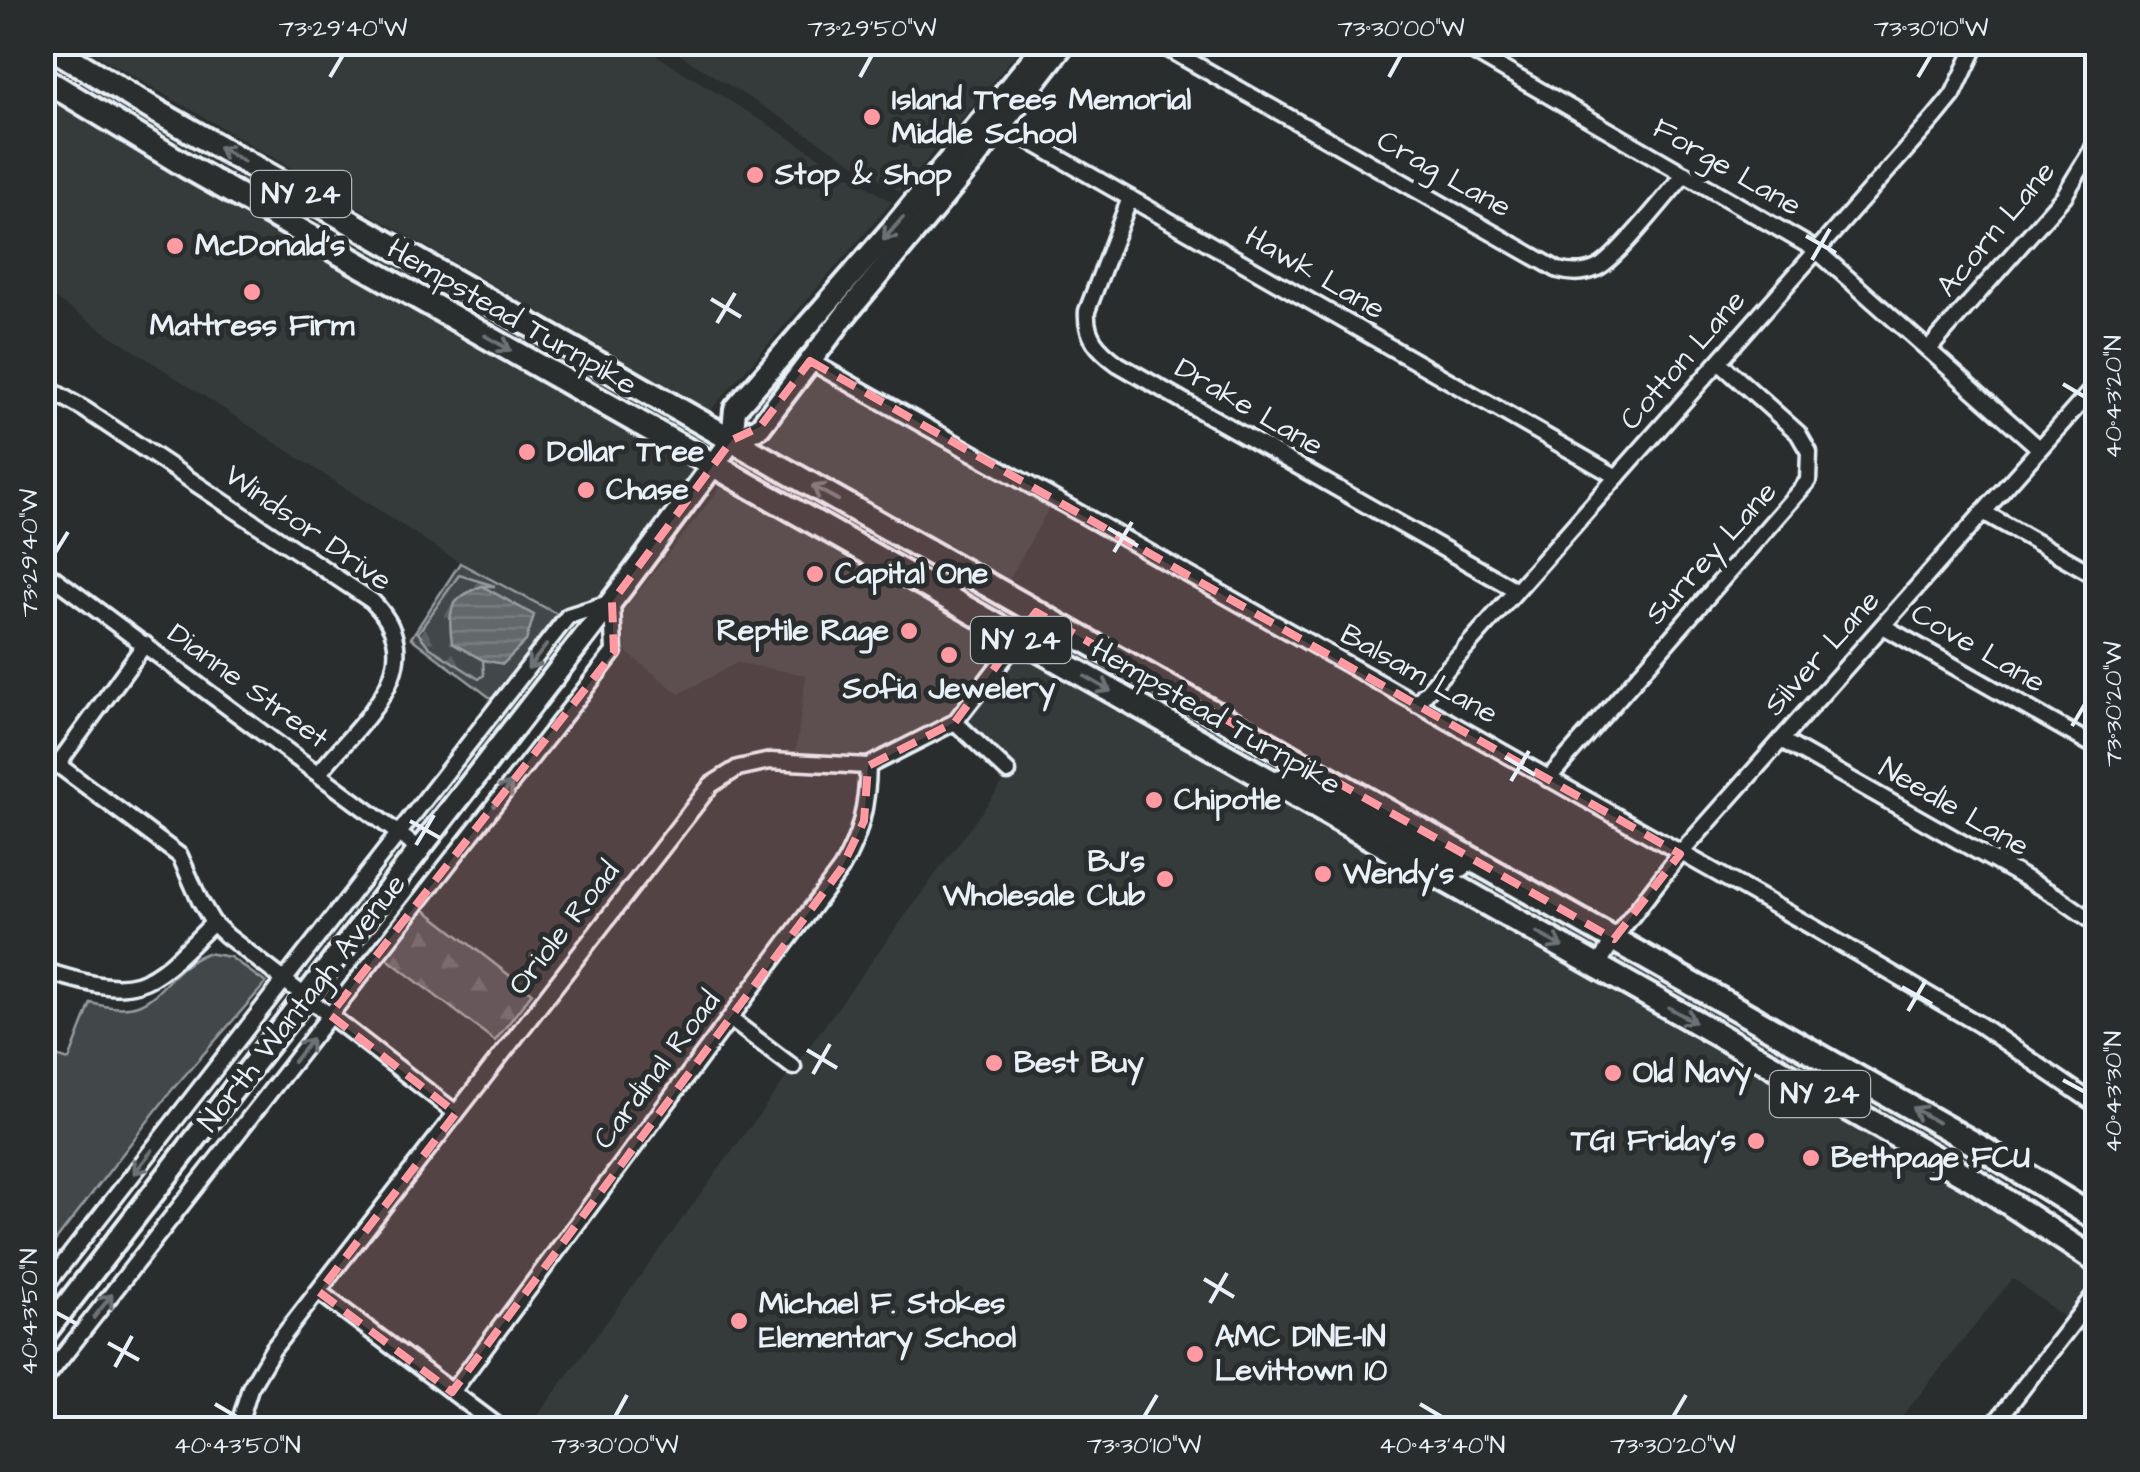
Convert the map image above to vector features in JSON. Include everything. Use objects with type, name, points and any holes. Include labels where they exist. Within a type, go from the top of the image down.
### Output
[{"type":"main road","name":"Hempstead Turnpike","points":[[43,42],[156,111],[732,440],[1982,1148],[2098,1220]]},
{"type":"main road","points":[[732,440],[760,426],[994,120],[1047,42]]},
{"type":"main road","points":[[732,440],[735,409],[1066,42]]},
{"type":"main road","name":"Hempstead Turnpike","points":[[42,78],[188,167],[1974,1180],[2098,1262]]},
{"type":"main road","name":"North Wantagh Avenue","points":[[42,1338],[612,602],[732,440]]},
{"type":"main road","points":[[1272,783],[1289,755]]},
{"type":"main road","points":[[1272,783],[1290,779],[1303,782],[1431,854],[1508,879]]},
{"type":"street","name":"Crag Lane","points":[[1156,42],[1568,273],[1584,273],[1606,264],[1685,174]]},
{"type":"street","name":"Forge Lane","points":[[1456,42],[1816,250],[2040,448]]},
{"type":"street","name":"Cotton Lane","points":[[1416,704],[1953,95],[1978,42]]},
{"type":"street","name":"Hawk Lane","points":[[994,120],[1617,477]]},
{"type":"street","name":"Acorn Lane","points":[[1929,350],[2064,196],[2098,140]]},
{"type":"street","name":"Drake Lane","points":[[1130,198],[1087,311],[1088,329],[1100,351],[1516,590]]},
{"type":"street","name":"Balsam Lane","points":[[810,361],[1980,1025],[2098,1106]]},
{"type":"street","name":"Surrey Lane","points":[[1548,779],[1808,481],[1809,452],[1798,432],[1719,362]]},
{"type":"street","name":"Windsor Drive","points":[[42,385],[84,408],[372,601],[386,616],[396,634],[399,652],[392,680],[319,773]]},
{"type":"street","name":"Silver Lane","points":[[1597,967],[1680,854],[2097,385]]},
{"type":"street","points":[[1984,512],[2098,577]]},
{"type":"street","name":"Dianne Street","points":[[42,569],[419,849]]},
{"type":"street","name":"North Wantagh Avenue","points":[[42,1292],[568,616],[612,602],[614,652],[42,1383]]},
{"type":"street","name":"Oriole Road","points":[[237,1430],[250,1388],[262,1367],[711,786],[738,768],[770,761],[868,766],[955,722],[1036,612]]},
{"type":"street","name":"Cove Lane","points":[[1883,626],[2098,748]]},
{"type":"street","points":[[58,764],[145,644]]},
{"type":"street","points":[[955,722],[1008,772]]},
{"type":"street","name":"Needle Lane","points":[[1781,740],[2058,897],[2098,925]]},
{"type":"street","points":[[42,753],[180,856],[213,923],[456,1112]]},
{"type":"street","name":"Cardinal Road","points":[[452,1392],[841,869],[864,821],[868,766]]},
{"type":"street","points":[[42,970],[92,986],[130,988],[166,970],[213,923]]},
{"type":"street","points":[[730,1019],[792,1067]]},
{"type":"street","points":[[1990,1430],[2098,1290]]},
{"type":"street","points":[[319,1292],[503,1430]]},
{"type":"highlighted area","points":[[810,361],[1680,854],[1614,939],[1036,612],[955,722],[868,766],[864,821],[841,869],[452,1392],[319,1292],[456,1113],[330,1015],[614,652],[612,602],[732,440],[760,427]]},
{"type":"shaded area","points":[[76,43],[637,43],[892,202],[710,411]]},
{"type":"shaded area","name":"Island Trees Memorial Middle School","points":[[661,43],[1025,43],[900,192]]},
{"type":"shaded area","points":[[42,89],[704,467],[593,602],[557,614],[460,563],[43,291]]},
{"type":"shaded area","points":[[816,369],[1052,503],[1009,580],[767,443]]},
{"type":"shaded area","points":[[727,479],[2097,1263],[2097,1343],[2013,1278],[1892,1429],[527,1430],[1011,772],[959,722],[875,760],[795,756],[806,675],[737,663],[679,694],[626,652],[623,611]]},
{"type":"shaded area","points":[[482,586],[534,615],[526,641],[503,664],[483,660],[452,643],[453,607],[463,595]]},
{"type":"green space","points":[[460,563],[557,614],[492,699],[411,638]]},
{"type":"green space","points":[[459,575],[495,586],[482,586],[452,643],[483,660],[484,675],[479,679],[429,647],[418,633]]},
{"type":"green space","points":[[424,909],[532,993],[495,1041],[386,958]]},
{"type":"green space","points":[[207,953],[230,957],[266,983],[171,1091],[43,1257],[43,1052],[69,1060],[91,1003],[132,1007],[145,1002],[177,972]]},
{"type":"place","name":"Island Trees Memorial Middle School","points":[[872,117]]},
{"type":"place","name":"Stop & Shop","points":[[755,175]]},
{"type":"place","name":"McDonald's","points":[[175,246]]},
{"type":"place","name":"Mattress Firm","points":[[252,292]]},
{"type":"place","name":"Dollar Tree","points":[[527,452]]},
{"type":"place","name":"Chase","points":[[586,490]]},
{"type":"place","name":"Capital One","points":[[815,574]]},
{"type":"place","name":"Reptile Rage","points":[[909,631]]},
{"type":"place","name":"Sofia Jewelery","points":[[949,655]]},
{"type":"place","name":"Chipotle","points":[[1154,800]]},
{"type":"place","name":"Wendy's","points":[[1323,874]]},
{"type":"place","name":"BJ's Wholesale Club","points":[[1165,879]]},
{"type":"place","name":"Best Buy","points":[[994,1063]]},
{"type":"place","name":"Old Navy","points":[[1613,1073]]},
{"type":"place","name":"TGI Friday's","points":[[1756,1141]]},
{"type":"place","name":"Bethpage FCU","points":[[1811,1158]]},
{"type":"place","name":"Michael F. Stokes Elementary School","points":[[739,1321]]},
{"type":"place","name":"AMC DINE-IN Levittown 10","points":[[1195,1354]]}]
